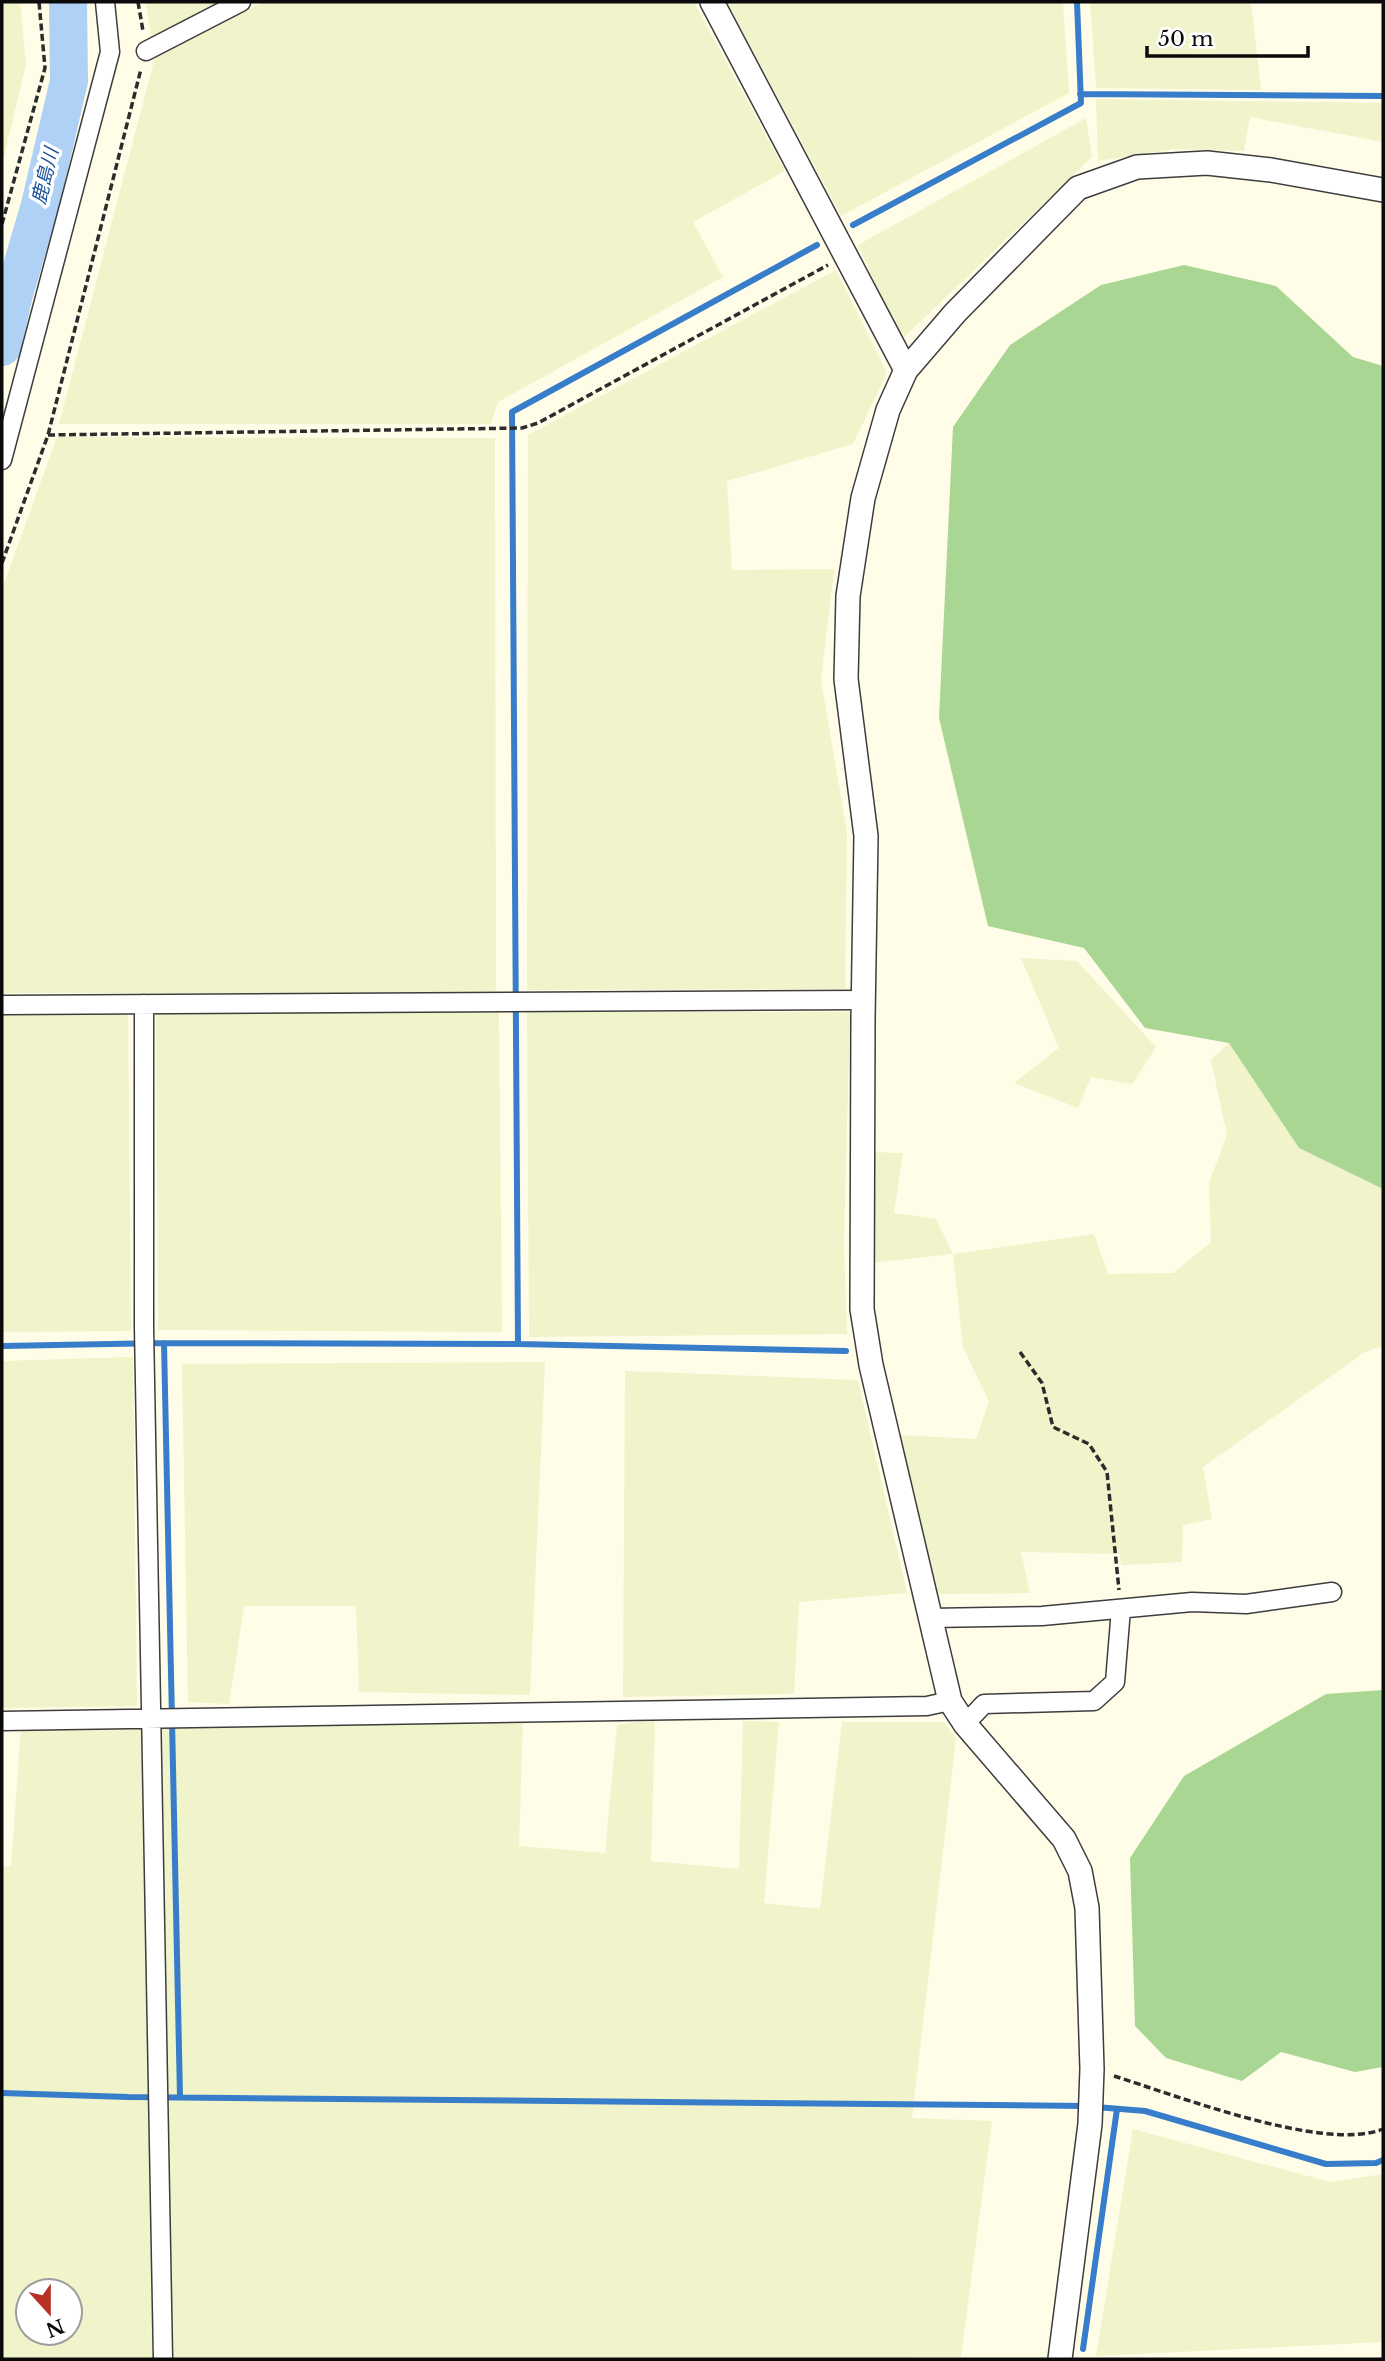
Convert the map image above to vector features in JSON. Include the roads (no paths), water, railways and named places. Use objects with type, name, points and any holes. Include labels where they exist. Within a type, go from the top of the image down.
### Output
[{"type":"street","points":[[2,460],[110,52],[105,2]]},
{"type":"street","points":[[146,51],[241,2]]},
{"type":"street","points":[[712,2],[906,370]]},
{"type":"street","points":[[1060,2359],[1090,2124],[1092,2079],[1087,1908],[1080,1871],[1064,1839],[965,1724],[950,1702],[871,1365],[862,1309],[866,836],[846,679],[848,596],[863,498],[888,410],[906,370],[956,313],[1078,188],[1137,167],[1207,163],[1270,170],[1383,190]]},
{"type":"street","points":[[2,1005],[863,1000]]},
{"type":"street","points":[[144,1004],[144,1327],[157,1718],[158,2080],[163,2359]]},
{"type":"street","points":[[930,1618],[1042,1616],[1192,1602],[1246,1604],[1332,1592]]},
{"type":"street","points":[[965,1724],[984,1704],[1094,1701],[1115,1682],[1121,1609]]},
{"type":"street","points":[[2,1721],[927,1706],[950,1702]]},
{"type":"waterway","name":"鹿島川","points":[[2,347],[14,294],[40,205],[69,81],[68,2]]},
{"type":"waterway","points":[[853,225],[1081,103],[1077,2]]},
{"type":"waterway","points":[[1080,94],[1383,96]]},
{"type":"waterway","points":[[2,1346],[164,1343],[518,1344],[512,412],[817,245]]},
{"type":"waterway","points":[[164,1343],[180,2097]]},
{"type":"waterway","points":[[518,1344],[846,1351]]},
{"type":"waterway","points":[[2,2093],[128,2097],[1085,2106]]},
{"type":"waterway","points":[[1096,2107],[1145,2111],[1326,2164],[1376,2163],[1383,2160]]},
{"type":"waterway","points":[[1083,2349],[1117,2109]]}]
